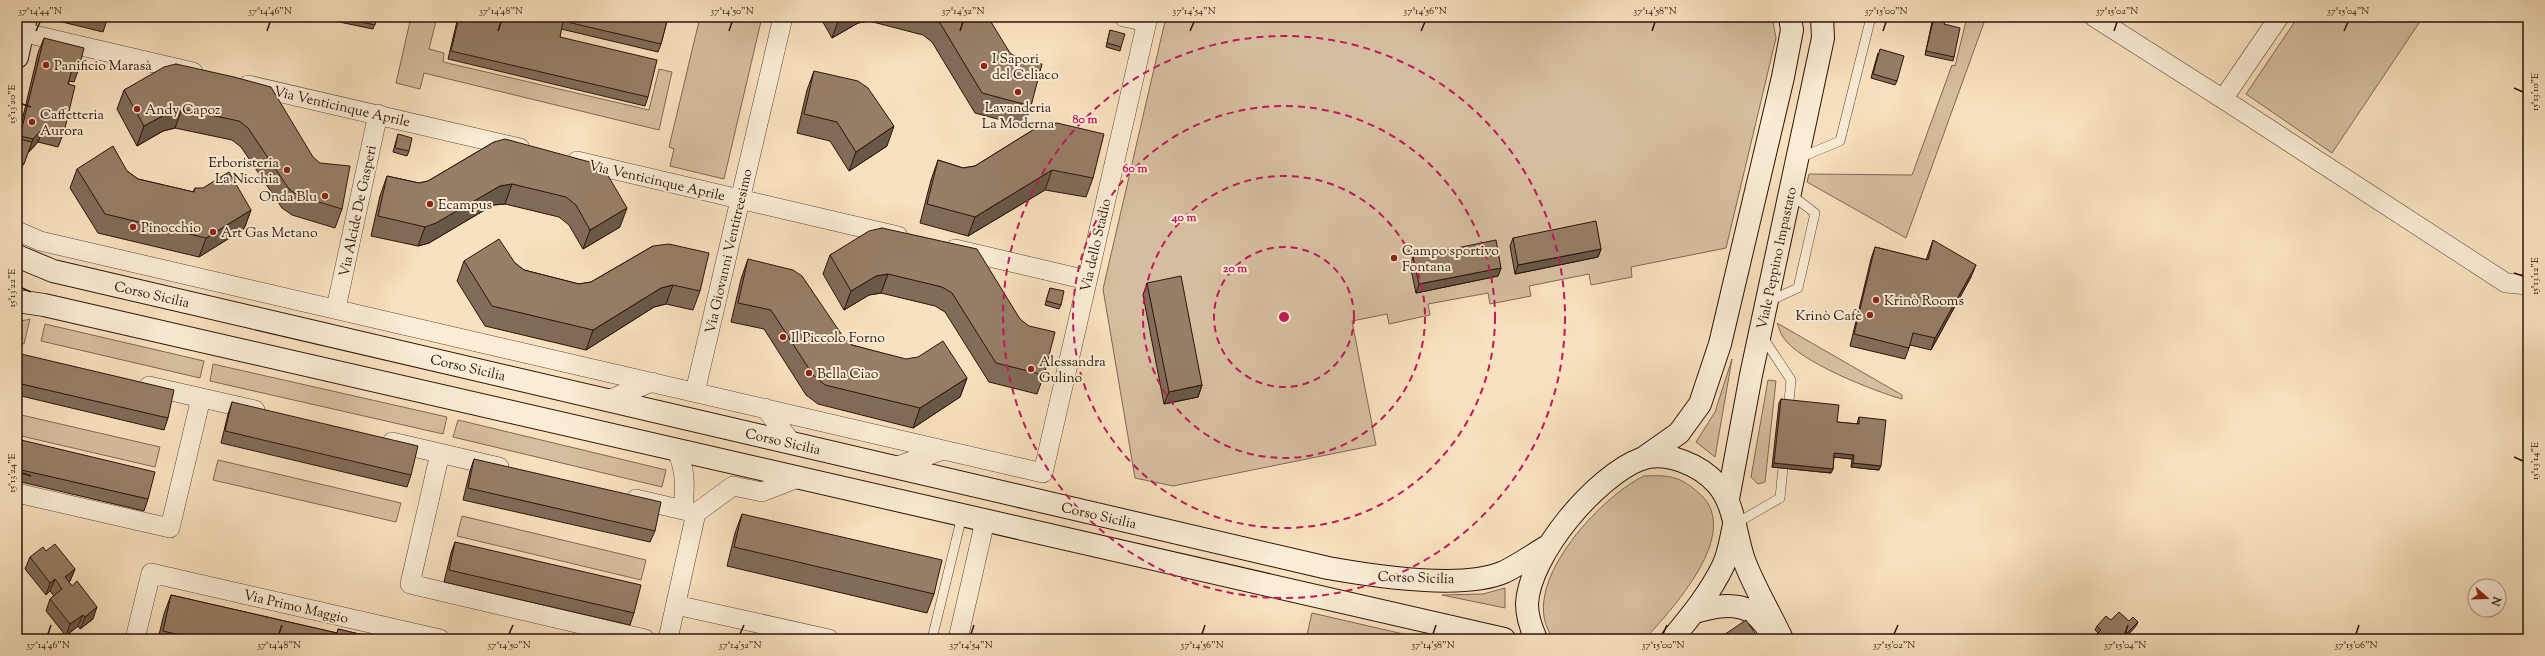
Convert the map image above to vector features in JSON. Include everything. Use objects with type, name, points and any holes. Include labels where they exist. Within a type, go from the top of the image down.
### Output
[{"type":"main road","points":[[1536,639],[1529,624],[1527,604],[1530,585],[1548,546],[1571,518],[1619,470],[1642,459],[1679,433],[1700,404],[1720,344],[1783,77],[1792,30],[1790,17]]},
{"type":"main road","name":"Viale Peppino Impastato","points":[[1728,499],[1766,302],[1823,38],[1822,17]]},
{"type":"main road","points":[[17,57],[22,27]]},
{"type":"main road","name":"Corso Sicilia","points":[[17,256],[53,271],[1328,568],[1375,576],[1430,580],[1478,579],[1503,572],[1548,546]]},
{"type":"main road","points":[[17,301],[51,307],[1504,639]]},
{"type":"main road","points":[[1642,459],[1686,460],[1702,470],[1717,484],[1728,499],[1744,561],[1782,639]]},
{"type":"main road","points":[[1672,639],[1695,612],[1724,565],[1734,525]]},
{"type":"main road","points":[[1695,612],[1713,606],[1735,607],[1751,611],[1778,639]]},
{"type":"street","name":"Via Giovanni Ventitreesimo","points":[[695,392],[784,17]]},
{"type":"street","points":[[1124,17],[1147,20]]},
{"type":"street","points":[[2094,17],[2224,99],[2506,283],[2528,286]]},
{"type":"street","points":[[2224,99],[2278,17]]},
{"type":"street","name":"Via dello Stadio","points":[[943,450],[1044,473],[1147,20]]},
{"type":"street","points":[[22,27],[208,75]]},
{"type":"street","name":"Via Venticinque Aprile","points":[[231,81],[539,152]]},
{"type":"street","name":"Via Alcide De Gasperi","points":[[336,308],[378,114]]},
{"type":"street","name":"Via Venticinque Aprile","points":[[562,158],[918,241]]},
{"type":"street","points":[[17,231],[40,241],[336,308],[943,450]]},
{"type":"street","points":[[941,246],[1087,280]]},
{"type":"street","points":[[131,382],[270,414]]},
{"type":"street","points":[[608,400],[652,382]]},
{"type":"street","points":[[17,493],[170,528],[201,398]]},
{"type":"street","points":[[765,408],[792,443]]},
{"type":"street","points":[[371,437],[516,471]]},
{"type":"street","points":[[895,467],[943,450]]},
{"type":"street","points":[[668,639],[676,605],[690,511],[683,465],[677,451]]},
{"type":"street","points":[[440,453],[410,584],[645,639]]},
{"type":"street","points":[[622,495],[690,511],[733,486],[762,492],[798,478]]},
{"type":"street","points":[[958,639],[985,521]]},
{"type":"street","name":"Via Primo Maggio","points":[[135,639],[151,573],[440,639]]},
{"type":"street","points":[[676,605],[829,639]]},
{"type":"lane","points":[[1796,159],[1840,141],[1870,21],[1867,17]]},
{"type":"lane","points":[[1766,302],[1798,288],[1814,213],[1789,194]]},
{"type":"lane","points":[[1760,332],[1791,380],[1788,419]]},
{"type":"lane","points":[[1734,525],[1780,498],[1784,451]]},
{"type":"lane","points":[[932,639],[962,516]]},
{"type":"shaded area","points":[[411,17],[437,17],[429,49],[444,53],[443,62],[649,110],[659,69],[672,72],[659,130],[424,73],[420,89],[396,83]]},
{"type":"shaded area","points":[[700,17],[762,17],[724,179],[670,166],[674,149],[669,147]]},
{"type":"shaded area","name":"Campo sportivo Fontana","points":[[1166,17],[1772,17],[1776,38],[1726,248],[1631,267],[1632,277],[1591,285],[1589,274],[1529,286],[1531,296],[1490,304],[1488,293],[1428,304],[1430,315],[1389,324],[1387,314],[1352,321],[1376,445],[1173,486],[1135,478],[1103,289]]},
{"type":"shaded area","points":[[1967,17],[1986,17],[1906,238],[1807,182],[1809,174],[1912,175],[1952,65],[1955,66]]},
{"type":"shaded area","points":[[2298,17],[2423,17],[2332,153],[2246,94]]},
{"type":"shaded area","points":[[30,319],[24,344],[17,342],[17,322]]},
{"type":"shaded area","points":[[1777,323],[1902,395],[1902,399],[1856,382],[1804,356],[1792,347],[1783,337]]},
{"type":"shaded area","points":[[45,324],[204,361],[200,378],[41,341]]},
{"type":"shaded area","points":[[1732,359],[1715,457],[1696,442],[1715,412]]},
{"type":"shaded area","points":[[213,364],[447,417],[443,434],[210,381]]},
{"type":"shaded area","points":[[1768,380],[1776,381],[1765,482],[1758,484],[1751,477]]},
{"type":"shaded area","points":[[17,414],[160,447],[155,467],[17,435]]},
{"type":"shaded area","points":[[458,420],[666,470],[662,487],[453,437]]},
{"type":"shaded area","points":[[218,460],[401,503],[396,522],[213,480]]},
{"type":"shaded area","points":[[1644,476],[1674,478],[1686,483],[1700,494],[1711,510],[1713,529],[1709,549],[1699,570],[1686,590],[1645,639],[1554,639],[1544,618],[1545,595],[1553,571],[1568,546],[1586,523],[1606,503],[1626,487]]},
{"type":"shaded area","points":[[462,516],[646,560],[641,580],[457,536]]},
{"type":"shaded area","points":[[1505,588],[1505,608],[1442,595],[1483,594]]},
{"type":"shaded area","points":[[1312,613],[1425,639],[1306,639]]},
{"type":"building","points":[[337,17],[377,17],[375,25]]},
{"type":"building","points":[[459,17],[668,17],[661,44],[563,21],[560,37],[657,60],[648,97],[451,51]]},
{"type":"building","points":[[932,17],[988,17],[1010,53],[1016,57],[1042,64],[1031,106],[982,93],[940,23]]},
{"type":"building","points":[[1934,17],[1946,17],[1944,24],[1960,28],[1954,57],[1926,51]]},
{"type":"building","points":[[1110,30],[1125,34],[1121,47],[1107,43]]},
{"type":"building","points":[[44,38],[84,48],[79,68],[73,66],[68,84],[75,86],[64,132],[44,127],[33,139],[20,136]]},
{"type":"building","points":[[1880,49],[1904,56],[1897,81],[1873,74]]},
{"type":"building","points":[[176,64],[271,87],[313,157],[320,163],[350,166],[342,209],[299,196],[289,189],[248,128],[239,121],[182,109],[170,112],[144,126],[124,90],[164,67]]},
{"type":"building","points":[[814,71],[858,81],[868,88],[894,126],[856,152],[837,122],[804,114]]},
{"type":"building","points":[[1057,123],[1104,134],[1093,178],[1052,170],[975,217],[927,204],[938,160],[963,168],[975,166],[1041,125]]},
{"type":"building","points":[[398,134],[412,138],[409,151],[395,148]]},
{"type":"building","points":[[19,139],[32,142],[24,164],[17,162]]},
{"type":"building","points":[[505,139],[597,164],[603,167],[627,208],[590,230],[576,205],[566,197],[512,184],[500,186],[436,223],[425,227],[378,216],[387,176],[419,183],[428,181],[494,142]]},
{"type":"building","points":[[113,146],[127,171],[138,179],[194,192],[195,188],[203,188],[229,172],[251,210],[206,238],[105,214],[77,169]]},
{"type":"building","points":[[1596,221],[1601,249],[1518,265],[1513,238]]},
{"type":"building","points":[[882,228],[977,249],[1020,319],[1029,326],[1055,332],[1044,375],[996,363],[952,293],[942,287],[888,274],[876,276],[851,291],[830,255],[869,231]]},
{"type":"building","points":[[499,239],[515,263],[524,270],[579,284],[591,282],[653,246],[669,244],[709,253],[700,291],[673,285],[661,288],[593,330],[492,306],[464,261]]},
{"type":"building","points":[[1496,240],[1501,268],[1419,284],[1413,257]]},
{"type":"building","points":[[1933,240],[1976,265],[1935,338],[1913,333],[1909,348],[1854,334],[1875,247],[1928,260]]},
{"type":"building","points":[[748,259],[793,270],[802,276],[844,338],[852,345],[906,359],[918,357],[943,341],[967,378],[920,408],[825,385],[813,375],[771,310],[738,303]]},
{"type":"building","points":[[1181,276],[1202,385],[1169,392],[1147,283]]},
{"type":"building","points":[[1050,288],[1064,291],[1061,305],[1046,301]]},
{"type":"building","points":[[17,353],[174,390],[168,418],[17,383]]},
{"type":"building","points":[[1781,399],[1839,405],[1837,422],[1859,424],[1859,417],[1886,420],[1881,466],[1853,463],[1854,455],[1834,453],[1833,469],[1774,463]]},
{"type":"building","points":[[232,402],[418,446],[411,475],[225,431]]},
{"type":"building","points":[[17,439],[155,472],[148,499],[17,469]]},
{"type":"building","points":[[474,459],[661,502],[655,531],[468,488]]},
{"type":"building","points":[[742,514],[942,560],[934,594],[734,547]]},
{"type":"building","points":[[455,542],[641,585],[634,613],[449,570]]},
{"type":"building","points":[[55,544],[75,569],[65,577],[72,586],[77,581],[97,607],[85,617],[83,615],[70,624],[50,599],[62,589],[55,579],[50,583],[30,557],[43,547],[46,551]]},
{"type":"building","points":[[171,595],[337,633],[338,629],[380,639],[197,639],[163,631]]},
{"type":"building","points":[[2119,612],[2129,621],[2133,617],[2138,622],[2121,639],[2113,634],[2108,639],[2092,639],[2101,630],[2097,626],[2106,616],[2111,620]]},
{"type":"building","points":[[1746,620],[1759,639],[1718,639]]},
{"type":"place","name":"Panificio Marasà","points":[[46,65]]},
{"type":"place","name":"I Sapori del Celiaco","points":[[984,66]]},
{"type":"place","name":"Lavanderia La Moderna","points":[[1018,92]]},
{"type":"place","name":"Andy Capoz","points":[[137,109]]},
{"type":"place","name":"Caffetteria Aurora","points":[[32,122]]},
{"type":"place","name":"Erboristeria La Nicchia","points":[[287,170]]},
{"type":"place","name":"Onda Blu","points":[[325,196]]},
{"type":"place","name":"Ecampus","points":[[430,204]]},
{"type":"place","name":"Pinocchio","points":[[133,227]]},
{"type":"place","name":"Art Gas Metano","points":[[213,232]]},
{"type":"place","name":"Campo sportivo Fontana","points":[[1394,258]]},
{"type":"place","name":"Krinò Rooms","points":[[1876,300]]},
{"type":"place","name":"Krinò Cafè","points":[[1870,315]]},
{"type":"place","name":"Il Piccolo Forno","points":[[783,337]]},
{"type":"place","name":"Alessandra Gulino","points":[[1031,369]]},
{"type":"place","name":"Bella Ciao","points":[[809,373]]}]
